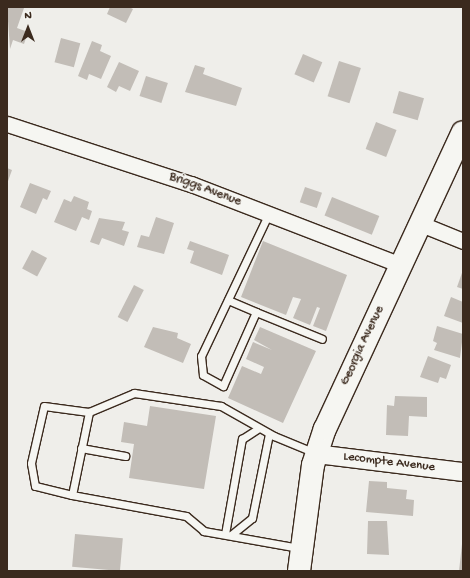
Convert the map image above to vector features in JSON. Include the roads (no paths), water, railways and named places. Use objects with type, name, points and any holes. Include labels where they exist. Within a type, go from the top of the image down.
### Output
[{"type":"main road","name":"Georgia Avenue","points":[[299,571],[316,454],[463,132]]},
{"type":"street","name":"Briggs Avenue","points":[[7,124],[269,213],[401,265]]},
{"type":"street","points":[[421,224],[463,241]]},
{"type":"street","name":"Lecompte Avenue","points":[[316,454],[462,470]]},
{"type":"lane","points":[[256,312],[222,386],[203,375],[201,356],[269,213]]},
{"type":"lane","points":[[228,300],[322,339]]},
{"type":"lane","points":[[301,549],[204,530],[186,516],[35,486],[31,463],[44,406],[89,412],[134,392],[221,406],[269,434],[316,454]]},
{"type":"lane","points":[[72,494],[89,412]]},
{"type":"lane","points":[[228,534],[242,439],[259,428]]},
{"type":"lane","points":[[228,534],[252,518],[269,434]]},
{"type":"lane","points":[[81,448],[125,456]]}]
